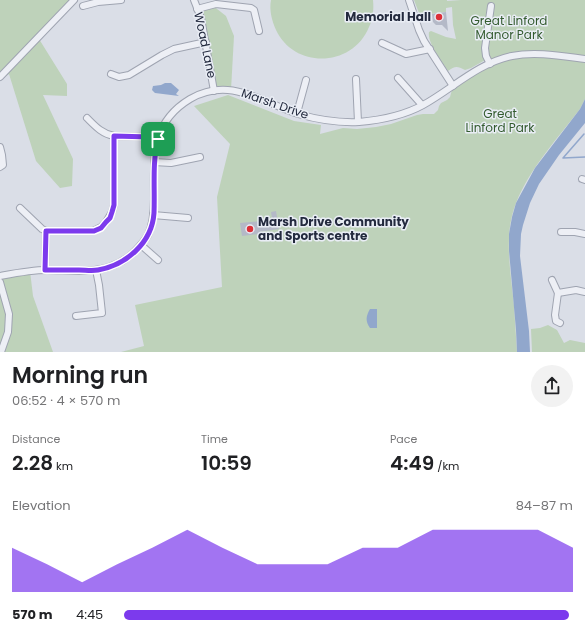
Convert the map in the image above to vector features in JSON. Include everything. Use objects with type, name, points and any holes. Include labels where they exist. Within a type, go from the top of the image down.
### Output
[{"type":"street","points":[[0,77],[74,0]]},
{"type":"street","points":[[83,6],[92,2],[121,0]]},
{"type":"street","name":"Woad Lane","points":[[194,0],[201,18],[214,91]]},
{"type":"street","points":[[409,0],[419,30],[453,86]]},
{"type":"street","points":[[197,9],[216,4],[232,3],[251,8],[254,10],[259,31]]},
{"type":"street","points":[[490,64],[486,56],[485,48],[491,6]]},
{"type":"street","points":[[111,74],[119,76],[129,75],[162,54],[174,49],[206,42]]},
{"type":"street","points":[[382,43],[406,54],[430,49]]},
{"type":"street","name":"Marsh Drive","points":[[0,276],[13,273],[45,270],[96,270],[110,267],[128,258],[141,246],[148,235],[154,214],[154,162],[155,150],[161,129],[167,119],[177,109],[190,99],[202,94],[214,91],[231,90],[246,93],[297,113],[322,120],[358,122],[377,120],[408,112],[422,105],[475,71],[512,56],[531,54],[585,59]]},
{"type":"street","points":[[398,78],[422,105]]},
{"type":"street","points":[[356,79],[358,122]]},
{"type":"street","points":[[297,113],[306,80]]},
{"type":"street","points":[[87,118],[101,132],[108,135],[150,137],[158,139]]},
{"type":"street","points":[[20,208],[46,231],[94,231],[101,228],[110,218],[114,205],[114,136]]},
{"type":"street","points":[[0,147],[3,165],[0,167]]},
{"type":"street","points":[[154,162],[171,163],[200,157]]},
{"type":"street","points":[[154,214],[188,218]]},
{"type":"street","points":[[45,270],[46,231]]},
{"type":"street","points":[[561,232],[585,234]]},
{"type":"street","points":[[141,246],[158,260]]},
{"type":"street","points":[[76,316],[102,316],[96,270]]},
{"type":"street","points":[[552,280],[558,296],[555,315],[556,321],[560,323]]},
{"type":"street","points":[[0,282],[10,314],[8,332],[1,352]]},
{"type":"street","points":[[558,296],[576,290],[585,292]]},
{"type":"green space","points":[[0,0],[74,0],[75,4],[39,39],[67,84],[67,96],[43,95],[73,159],[72,186],[60,188],[36,161],[9,74],[0,80]]},
{"type":"green space","points":[[271,0],[373,0],[373,14],[369,27],[361,40],[350,50],[338,56],[324,58],[310,57],[296,52],[285,43],[276,30],[271,15]]},
{"type":"green space","points":[[414,0],[585,0],[585,99],[580,109],[536,166],[522,190],[512,216],[509,254],[517,352],[121,352],[144,346],[135,305],[222,287],[217,197],[230,144],[194,106],[228,95],[294,121],[321,125],[320,134],[343,128],[357,129],[376,127],[391,124],[417,115],[434,114],[438,110],[441,103],[450,97],[453,86],[489,64],[487,59],[465,70],[456,67],[448,71],[430,41],[429,32],[431,31],[456,39],[453,25],[452,7],[446,8],[446,12],[430,14],[419,13]]},
{"type":"green space","points":[[212,5],[226,16],[234,36],[231,90],[214,91],[197,9]]},
{"type":"green space","points":[[30,271],[33,296],[53,352],[0,352],[0,276]]},
{"type":"green space","points":[[548,325],[557,330],[564,343],[570,340],[585,343],[585,352],[532,352],[531,329]]},
{"type":"water","points":[[171,83],[179,90],[176,94],[179,96],[155,93],[152,90],[153,86]]},
{"type":"water","points":[[585,99],[585,123],[559,155],[539,184],[530,203],[523,225],[520,256],[530,352],[517,352],[509,251],[509,234],[512,217],[516,203],[535,168],[580,109]]},
{"type":"water","points":[[370,309],[377,309],[377,328],[370,328],[367,323],[367,316]]},
{"type":"building","name":"Memorial Hall","points":[[446,12],[448,31],[442,25],[436,25],[433,22],[432,14]]},
{"type":"building","points":[[276,211],[279,229],[242,236],[240,223],[261,221],[261,219],[272,218],[271,212]]},
{"type":"waterway","points":[[584,134],[563,158],[585,157]]},
{"type":"place","name":"Memorial Hall","points":[[439,17]]},
{"type":"place","name":"Marsh Drive Community and Sports centre","points":[[250,229]]},
{"type":"route","points":[[114,136],[150,137],[158,139],[154,162],[154,214],[148,235],[141,246],[128,258],[110,267],[96,270],[45,270],[46,231],[94,231],[101,228],[110,218],[114,205],[114,136]]},
{"type":"park label","name":"Great Linford Manor Park","points":[[509,28]]},
{"type":"park label","name":"Great Linford Park","points":[[500,121]]}]
